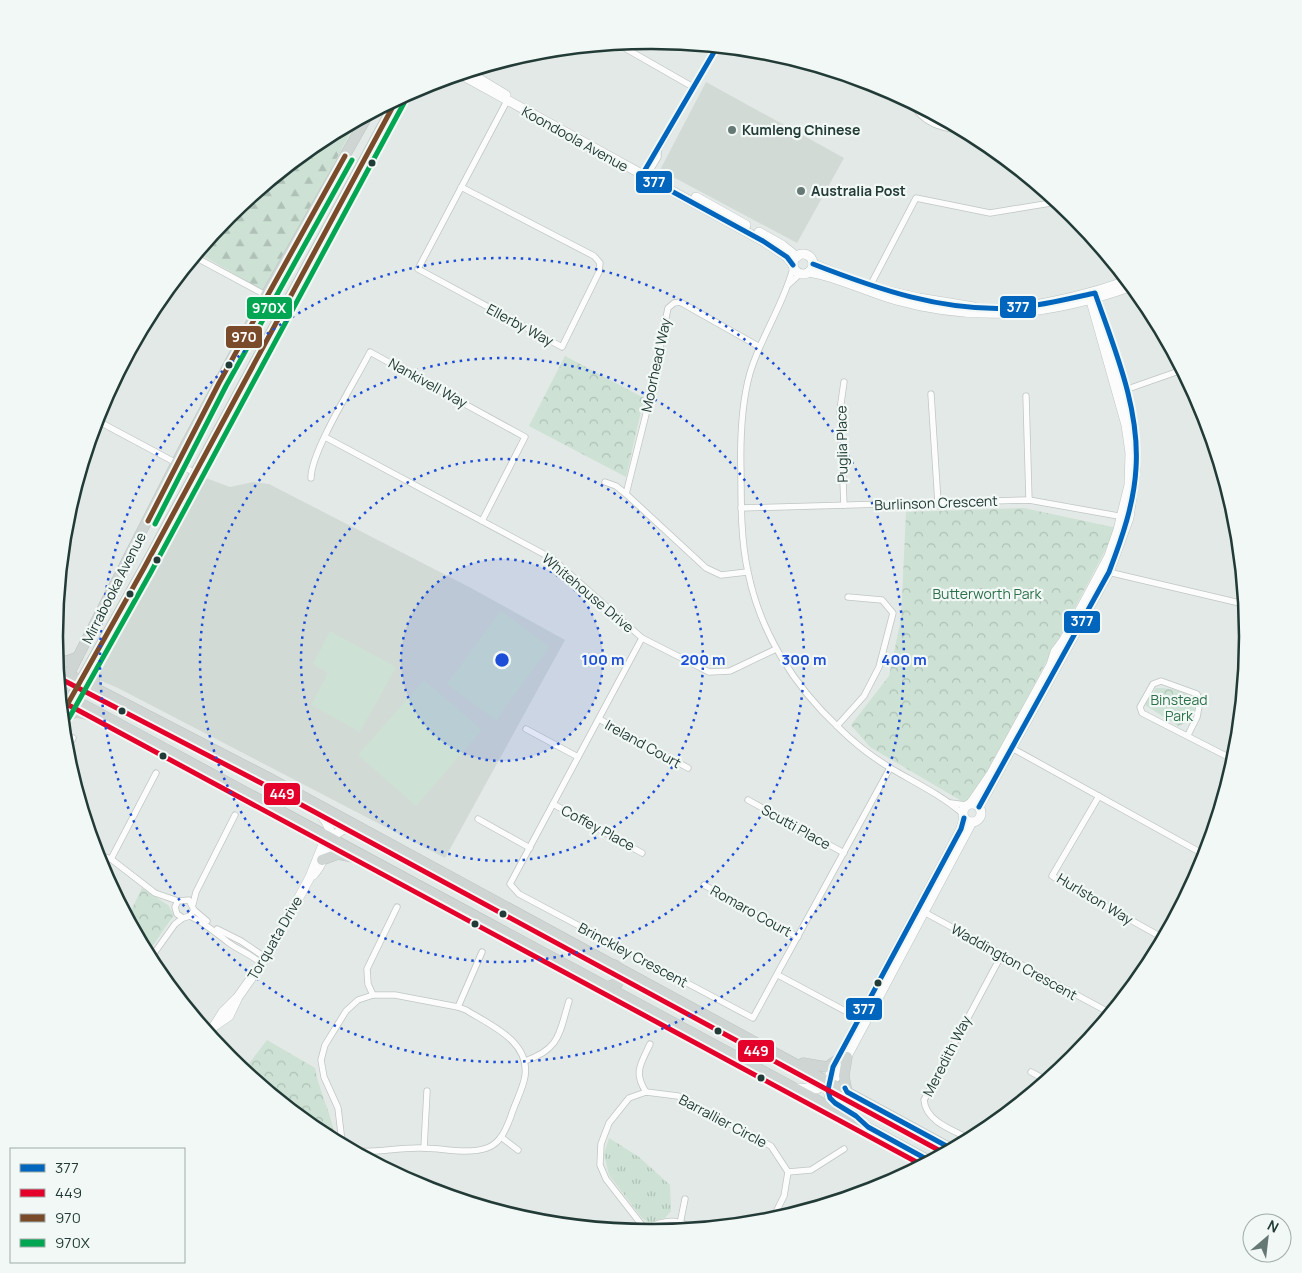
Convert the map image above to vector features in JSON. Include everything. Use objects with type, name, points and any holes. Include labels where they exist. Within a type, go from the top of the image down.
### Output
[{"type":"main road","name":"Mirrabooka Avenue","points":[[67,705],[392,109]]},
{"type":"main road","name":"Mirrabooka Avenue","points":[[65,681],[176,463],[266,295],[363,124]]},
{"type":"main road","points":[[94,688],[96,662],[119,621],[132,589]]},
{"type":"main road","points":[[64,661],[78,657]]},
{"type":"main road","points":[[65,672],[271,779],[946,1146]]},
{"type":"main road","points":[[67,696],[923,1157]]},
{"type":"main road","points":[[68,714],[76,712],[88,713],[116,726],[134,731]]},
{"type":"main road","points":[[322,860],[334,855],[343,855],[390,871]]},
{"type":"main road","points":[[607,987],[614,986],[619,978],[615,965]]},
{"type":"main road","points":[[785,1058],[827,1067],[842,1058],[847,1092]]},
{"type":"street","points":[[626,50],[693,87]]},
{"type":"street","points":[[645,174],[658,157],[658,150],[713,52]]},
{"type":"street","name":"Koondoola Avenue","points":[[474,76],[508,99]]},
{"type":"street","name":"Koondoola Avenue","points":[[468,78],[645,174],[782,245],[801,267],[868,289],[979,308],[1040,305],[1124,288]]},
{"type":"street","name":"Ellerby Way","points":[[461,187],[594,256],[600,263],[600,272],[562,347],[418,270],[461,187],[508,99]]},
{"type":"street","points":[[921,114],[927,122],[947,128]]},
{"type":"street","points":[[868,289],[916,198],[990,213],[1048,203]]},
{"type":"street","points":[[200,260],[286,306]]},
{"type":"street","points":[[801,267],[789,284],[758,346],[750,375],[742,422],[741,508],[748,572],[764,622],[776,649],[806,694],[837,726],[862,748],[890,768],[951,803],[969,811]]},
{"type":"street","name":"Koondoola Avenue","points":[[1092,296],[1121,284]]},
{"type":"street","points":[[868,1127],[830,1098],[828,1090],[830,1074],[842,1058],[921,911],[969,811],[1010,747],[1051,664],[1055,652],[1106,571],[1125,517],[1130,453],[1121,391],[1092,296]]},
{"type":"street","name":"Moorhead Way","points":[[626,494],[647,410],[668,308],[674,303],[680,302],[758,346]]},
{"type":"street","name":"Nankivell Way","points":[[311,478],[311,468],[325,437],[370,352],[525,437],[482,521]]},
{"type":"street","points":[[1121,391],[1175,372]]},
{"type":"street","name":"Puglia Place","points":[[844,382],[840,410],[844,506]]},
{"type":"street","points":[[931,394],[938,502]]},
{"type":"street","points":[[1026,396],[1029,500]]},
{"type":"street","points":[[103,424],[195,473]]},
{"type":"street","name":"Whitehouse Drive","points":[[325,437],[553,559],[642,638],[709,672],[730,671],[776,649]]},
{"type":"street","points":[[605,482],[616,486],[626,494],[706,568],[721,575],[748,572]]},
{"type":"street","name":"Burlinson Crescent","points":[[741,508],[1029,500],[1125,517]]},
{"type":"street","points":[[1106,571],[1237,602]]},
{"type":"street","points":[[837,726],[864,696],[880,667],[893,613],[882,600],[848,597]]},
{"type":"street","name":"Brinckley Crescent","points":[[642,638],[510,884],[519,894],[753,1018],[890,768]]},
{"type":"street","points":[[1188,735],[1197,717],[1200,701],[1197,694],[1161,680],[1153,684],[1140,707],[1142,713],[1226,756]]},
{"type":"street","name":"Ireland Court","points":[[599,719],[688,768]]},
{"type":"street","points":[[526,729],[578,757]]},
{"type":"street","points":[[1010,747],[1198,851]]},
{"type":"street","points":[[111,859],[156,773]]},
{"type":"street","points":[[271,779],[280,789],[324,817],[330,829],[329,838]]},
{"type":"street","name":"Hurlston Way","points":[[1099,796],[1052,876],[1157,935]]},
{"type":"street","name":"Scutti Place","points":[[748,800],[844,853]]},
{"type":"street","name":"Coffey Place","points":[[553,804],[642,853]]},
{"type":"street","points":[[155,952],[175,924],[186,917],[193,907],[196,892],[235,815]]},
{"type":"street","points":[[478,820],[530,848]]},
{"type":"street","points":[[329,838],[337,832],[350,828],[367,831]]},
{"type":"street","name":"Torquata Drive","points":[[310,877],[318,870],[330,845],[329,838]]},
{"type":"street","name":"Torquata Drive","points":[[213,1029],[222,1012],[238,997],[264,961],[310,877],[324,842],[329,838]]},
{"type":"street","points":[[107,858],[155,893],[167,898],[178,901],[196,892]]},
{"type":"street","name":"Romaro Court","points":[[704,885],[798,938]]},
{"type":"street","points":[[167,898],[175,907],[177,914],[175,924]]},
{"type":"street","points":[[185,899],[219,930],[241,941],[264,961]]},
{"type":"street","points":[[175,907],[178,901]]},
{"type":"street","points":[[373,996],[368,984],[367,969],[397,907]]},
{"type":"street","name":"Waddington Crescent","points":[[921,911],[1001,956],[1104,1010]]},
{"type":"street","points":[[177,914],[208,925],[230,944],[264,961]]},
{"type":"street","points":[[458,1007],[482,952]]},
{"type":"street","name":"Meredith Way","points":[[963,1135],[931,1117],[924,1100],[1001,956]]},
{"type":"street","points":[[778,975],[862,1020]]},
{"type":"street","points":[[340,1135],[338,1108],[324,1077],[321,1060],[325,1045],[346,1011],[358,1000],[373,996],[395,995],[458,1007],[512,1039],[525,1061],[525,1077],[504,1134],[488,1148],[472,1151],[424,1148],[367,1151]]},
{"type":"street","points":[[525,1061],[543,1055],[553,1047],[569,1001]]},
{"type":"street","points":[[639,1224],[606,1179],[600,1165],[601,1144],[609,1123],[629,1098],[646,1092],[639,1080],[639,1070],[650,1044]]},
{"type":"street","points":[[1031,1072],[1040,1077]]},
{"type":"street","points":[[795,1088],[817,1089],[830,1082]]},
{"type":"street","points":[[424,1148],[427,1091]]},
{"type":"street","name":"Barrallier Circle","points":[[646,1092],[678,1096],[771,1146],[788,1172]]},
{"type":"street","points":[[501,1137],[518,1150]]},
{"type":"street","points":[[777,1210],[784,1196],[788,1172],[811,1170],[844,1149]]},
{"type":"street","points":[[680,1223],[686,1199]]},
{"type":"shaded area","points":[[706,82],[844,158],[797,243],[660,170]]},
{"type":"shaded area","points":[[203,477],[230,487],[253,482],[269,484],[471,588],[565,640],[445,858],[118,688],[97,679]]},
{"type":"green space","points":[[351,131],[266,292],[203,256],[235,221],[263,195],[293,170]]},
{"type":"green space","points":[[565,356],[644,398],[626,477],[529,426]]},
{"type":"green space","name":"Butterworth Park","points":[[1024,508],[1117,528],[970,806],[870,747],[851,725],[889,676],[901,619],[906,512]]},
{"type":"green space","points":[[501,611],[549,647],[496,720],[447,684]]},
{"type":"green space","points":[[330,631],[396,667],[360,732],[311,705],[328,673],[313,664]]},
{"type":"green space","points":[[424,680],[482,730],[416,806],[358,755]]},
{"type":"green space","name":"Binstead Park","points":[[1156,688],[1176,690],[1192,699],[1195,708],[1188,721],[1178,726],[1145,705]]},
{"type":"green space","points":[[142,888],[168,905],[174,915],[152,947],[131,910]]},
{"type":"green space","points":[[267,1040],[315,1068],[334,1131],[293,1103],[248,1064]]},
{"type":"green space","points":[[609,1138],[639,1157],[670,1185],[671,1211],[665,1218],[649,1223],[642,1218],[609,1175],[604,1154]]},
{"type":"transit line","name":"377","points":[[714,53],[642,175],[763,241],[787,257],[793,265]]},
{"type":"transit line","name":"970X","points":[[69,718],[151,572],[404,103]]},
{"type":"transit line","name":"970","points":[[67,705],[144,568],[392,109]]},
{"type":"transit line","name":"970","points":[[148,521],[219,383],[345,156]]},
{"type":"transit line","name":"970X","points":[[155,524],[226,386],[352,160]]},
{"type":"transit line","name":"377","points":[[813,264],[886,290],[911,297],[961,306],[1013,308],[1095,293],[1124,379],[1134,423],[1136,446],[1135,481],[1127,521],[1109,572],[979,807]]},
{"type":"transit line","name":"449","points":[[66,681],[263,784],[938,1150]]},
{"type":"transit line","name":"449","points":[[67,704],[916,1162]]},
{"type":"transit line","name":"377","points":[[923,1157],[868,1127],[856,1116],[835,1103],[830,1098],[828,1090],[833,1067],[961,829],[964,818]]},
{"type":"transit line","name":"377","points":[[845,1088],[847,1092],[946,1146]]},
{"type":"place","name":"Kumleng Chinese","points":[[732,130]]},
{"type":"place","name":"Australia Post","points":[[801,191]]}]
